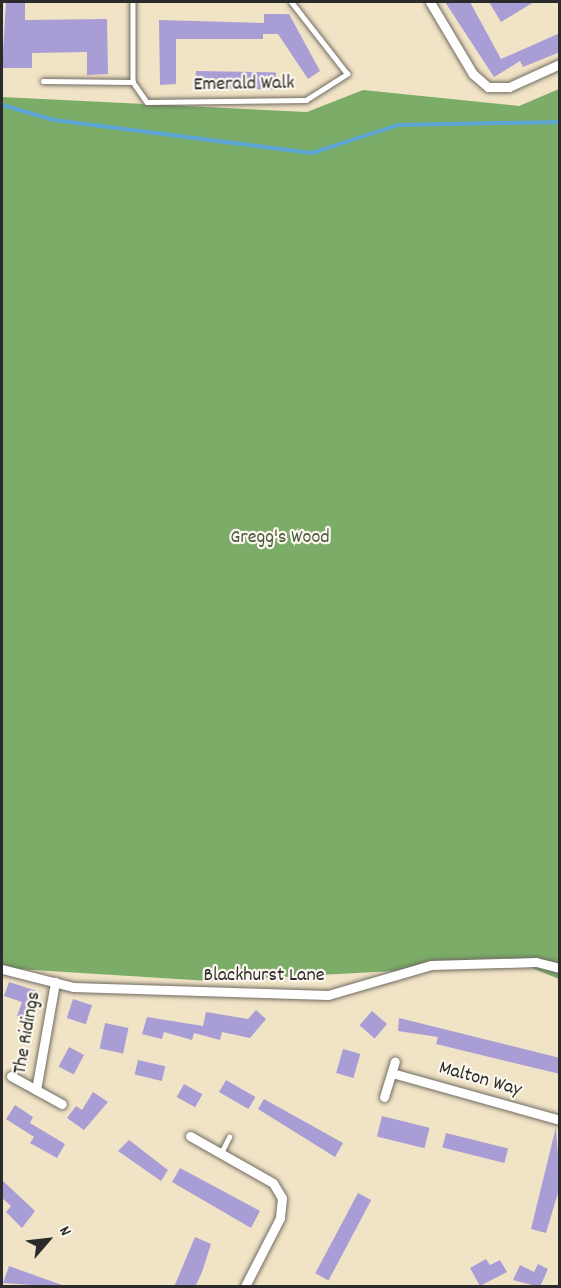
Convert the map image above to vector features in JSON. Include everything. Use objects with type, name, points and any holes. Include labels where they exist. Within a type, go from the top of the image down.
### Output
[{"type":"street","points":[[430,2],[473,74],[488,87],[509,87],[560,64]]},
{"type":"street","name":"Blackhurst Lane","points":[[2,969],[55,982],[170,994],[328,996],[431,965],[504,962],[560,968]]},
{"type":"street","name":"The Ridings","points":[[36,1090],[55,982]]},
{"type":"street","points":[[384,1096],[395,1062]]},
{"type":"street","name":"Malton Way","points":[[392,1074],[560,1120]]},
{"type":"street","name":"The Ridings","points":[[11,1076],[62,1104]]},
{"type":"street","points":[[190,1136],[273,1183],[282,1197],[280,1218],[245,1287]]},
{"type":"lane","points":[[43,81],[133,82],[133,2]]},
{"type":"lane","name":"Emerald Walk","points":[[133,82],[147,102],[306,100],[347,74],[291,2]]},
{"type":"lane","points":[[221,1153],[229,1137]]},
{"type":"green space","name":"Gregg's Wood","points":[[559,89],[559,979],[522,964],[209,981],[2,968],[2,97],[307,112],[363,90],[519,106]]},
{"type":"building","points":[[6,2],[25,2],[25,20],[107,19],[108,74],[87,75],[87,52],[32,53],[32,68],[2,68]]},
{"type":"building","points":[[445,2],[470,2],[501,59],[560,33],[560,52],[523,67],[520,61],[494,77]]},
{"type":"building","points":[[489,2],[534,2],[501,22]]},
{"type":"building","points":[[264,14],[289,14],[320,71],[308,79],[278,34],[263,34],[263,39],[176,39],[176,84],[160,85],[159,20],[264,23]]},
{"type":"building","points":[[196,71],[276,72],[276,89],[196,88]]},
{"type":"building","points":[[9,982],[37,991],[28,1020],[17,1016],[22,1002],[4,996]]},
{"type":"building","points":[[73,999],[92,1005],[86,1024],[67,1018]]},
{"type":"building","points":[[256,1010],[266,1019],[250,1038],[222,1032],[220,1040],[194,1033],[192,1040],[164,1032],[162,1039],[142,1034],[147,1017],[203,1026],[206,1012],[248,1019]]},
{"type":"building","points":[[372,1011],[387,1024],[375,1038],[360,1025]]},
{"type":"building","points":[[399,1018],[560,1058],[560,1074],[436,1044],[438,1037],[398,1031]]},
{"type":"building","points":[[105,1023],[128,1028],[123,1053],[100,1048]]},
{"type":"building","points":[[69,1047],[84,1055],[74,1074],[59,1066]]},
{"type":"building","points":[[343,1049],[360,1054],[353,1078],[336,1073]]},
{"type":"building","points":[[138,1060],[165,1066],[162,1081],[135,1075]]},
{"type":"building","points":[[226,1080],[255,1097],[248,1109],[219,1092]]},
{"type":"building","points":[[184,1084],[202,1094],[195,1107],[177,1097]]},
{"type":"building","points":[[93,1092],[108,1102],[84,1130],[67,1118],[76,1106],[82,1110]]},
{"type":"building","points":[[264,1099],[343,1143],[335,1157],[258,1109]]},
{"type":"building","points":[[15,1105],[33,1117],[30,1123],[65,1144],[57,1158],[30,1143],[34,1137],[6,1119]]},
{"type":"building","points":[[382,1116],[430,1128],[424,1148],[377,1136]]},
{"type":"building","points":[[556,1127],[560,1186],[546,1233],[531,1229]]},
{"type":"building","points":[[446,1133],[508,1148],[504,1163],[442,1148]]},
{"type":"building","points":[[129,1140],[168,1170],[161,1181],[118,1151]]},
{"type":"building","points":[[180,1168],[260,1211],[251,1228],[172,1182]]},
{"type":"building","points":[[2,1180],[35,1211],[22,1228],[6,1212],[11,1206],[2,1198]]},
{"type":"building","points":[[358,1193],[371,1200],[329,1280],[315,1273]]},
{"type":"building","points":[[195,1237],[211,1244],[202,1272],[195,1287],[174,1287]]},
{"type":"building","points":[[486,1259],[490,1265],[500,1260],[507,1272],[480,1286],[470,1268]]},
{"type":"building","points":[[538,1264],[548,1269],[540,1287],[513,1280],[520,1265],[534,1272]]},
{"type":"building","points":[[9,1266],[62,1285],[62,1287],[3,1283]]},
{"type":"waterway","points":[[2,105],[54,120],[312,153],[398,125],[560,122]]}]
